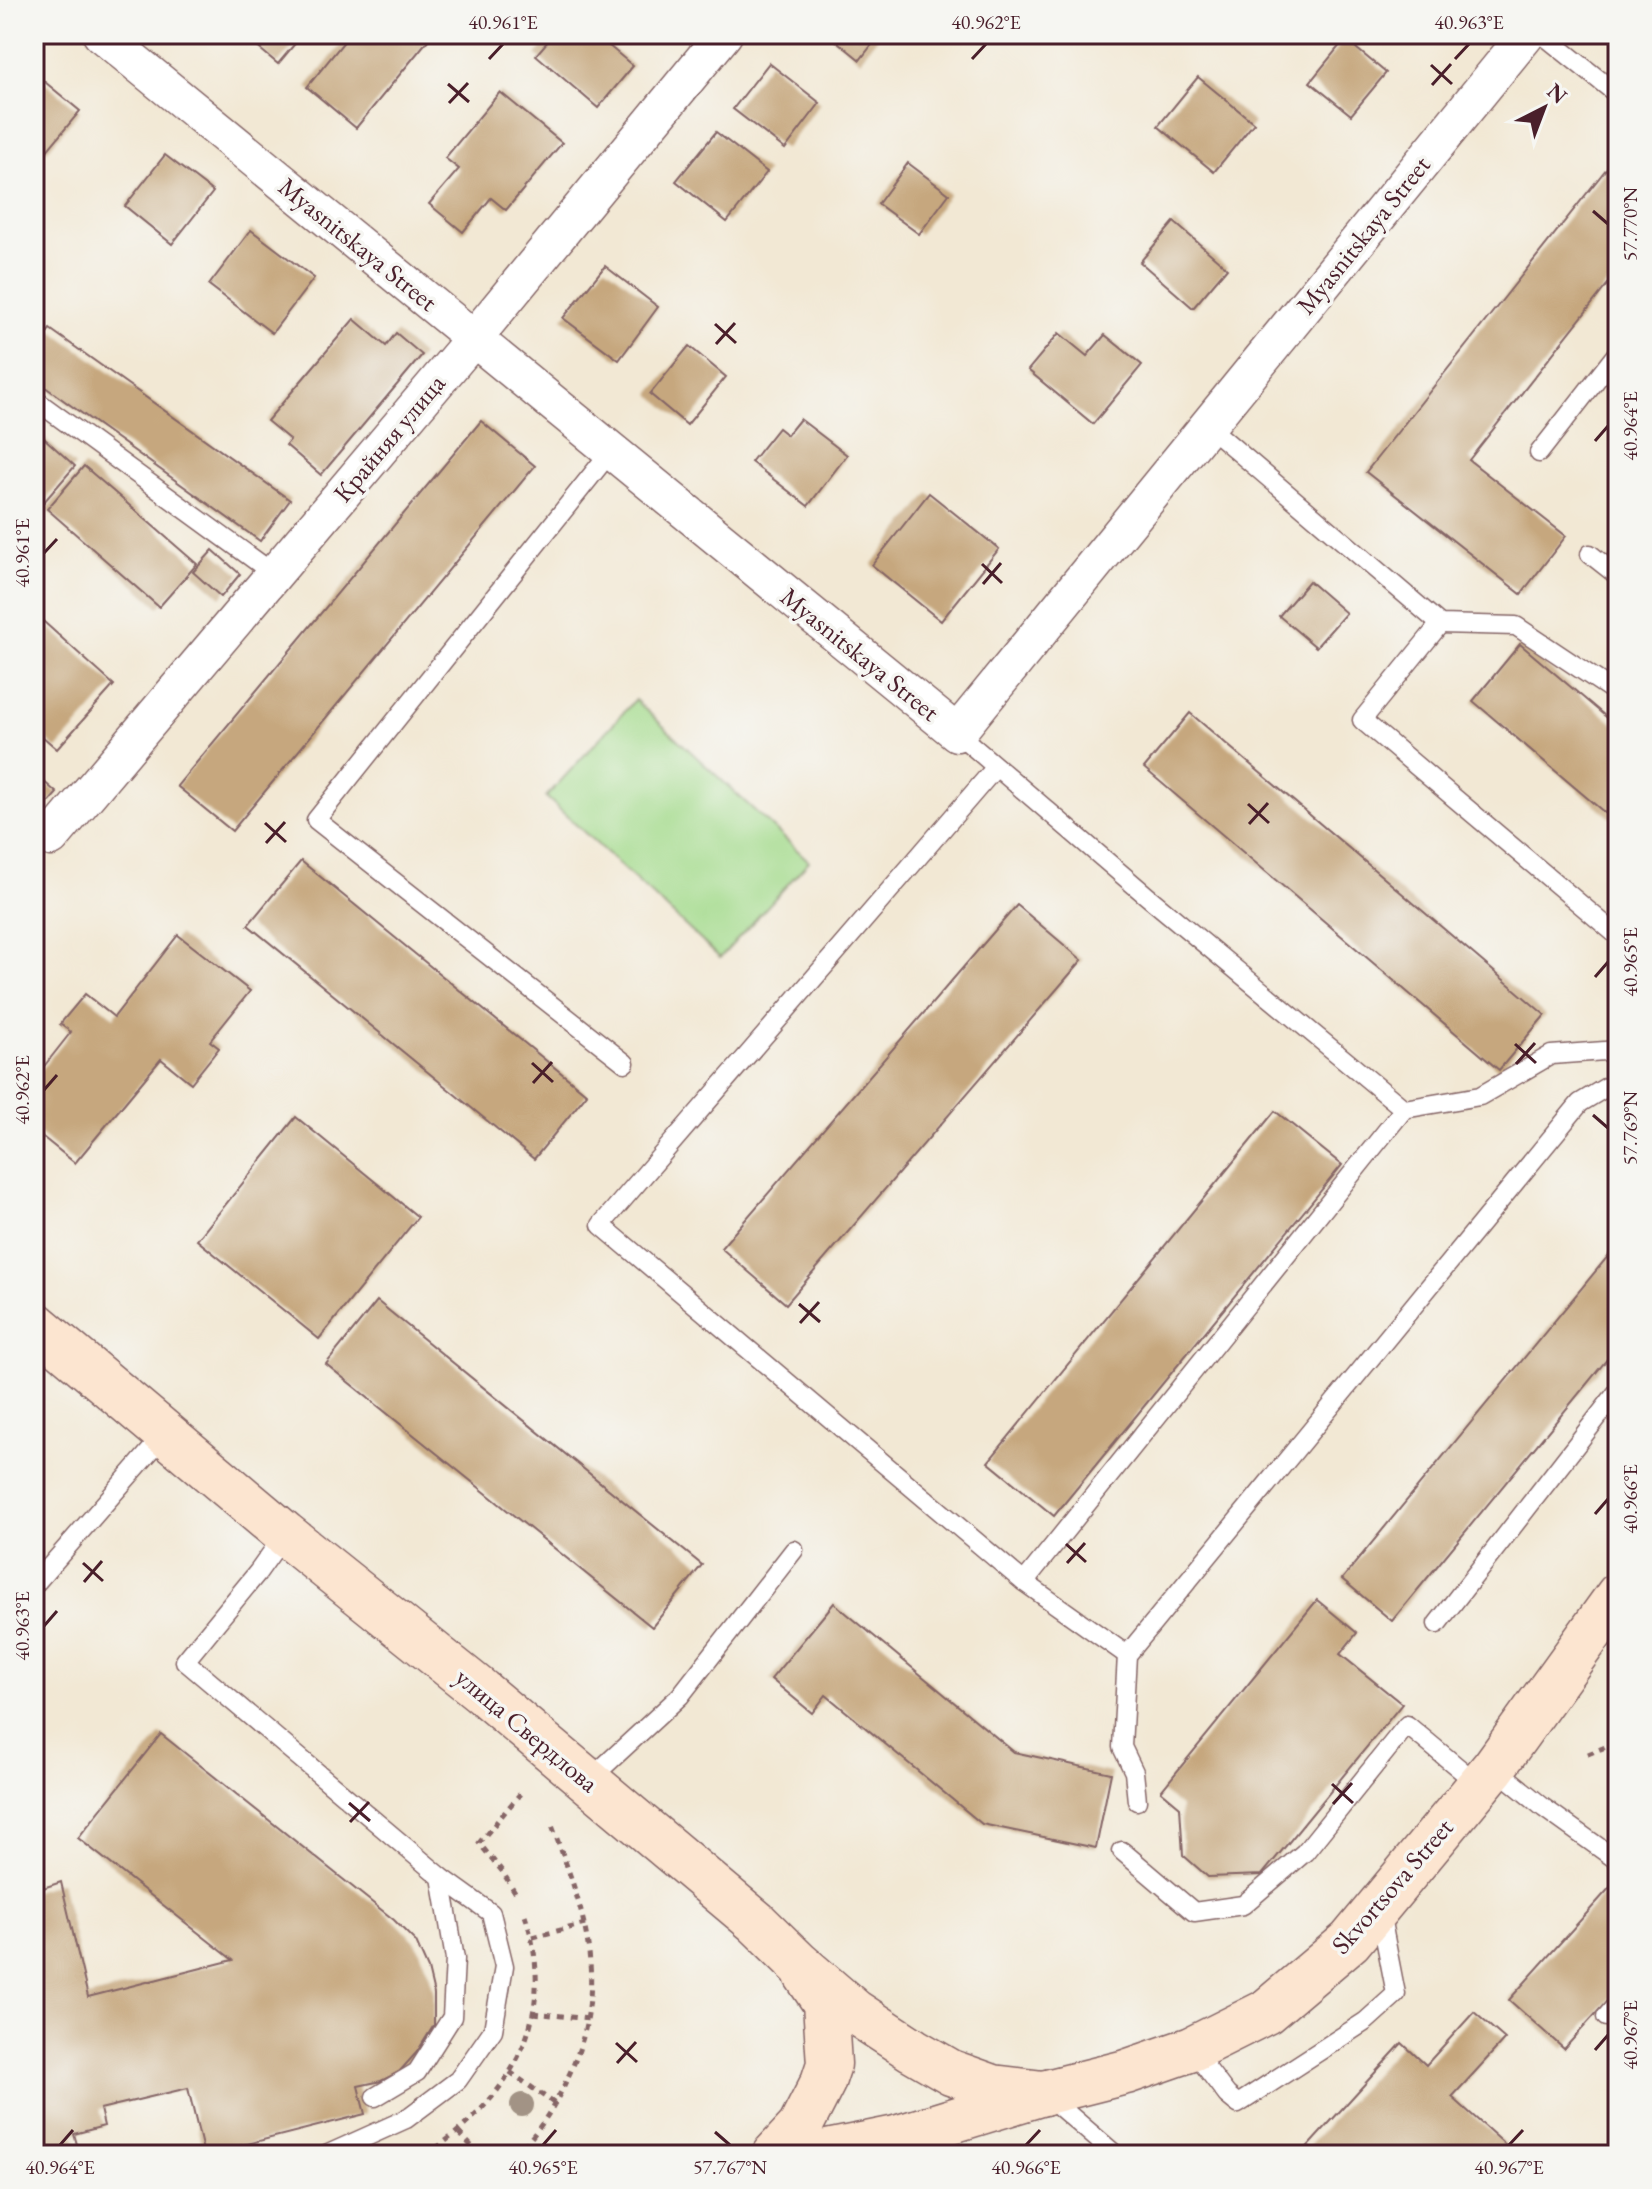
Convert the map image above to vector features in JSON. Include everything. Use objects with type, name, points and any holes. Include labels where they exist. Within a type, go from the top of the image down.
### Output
[{"type":"street","name":"Myasnitskaya Street","points":[[101,34],[957,733],[1527,34]]},
{"type":"street","name":"Крайняя улица","points":[[51,838],[474,338],[724,34]]},
{"type":"street","name":"улица Свердлова","points":[[34,1323],[285,1534],[481,1691],[756,1922],[855,2012],[951,2072],[993,2087],[1043,2093]]},
{"type":"street","name":"Skvortsova Street","points":[[812,2155],[887,2140],[1043,2093],[1126,2072],[1192,2049],[1266,2012],[1350,1941],[1487,1776],[1618,1595]]},
{"type":"street","points":[[774,2155],[800,2127],[826,2073],[841,2048],[858,2038],[877,2035],[904,2044],[923,2064],[929,2081],[929,2098],[923,2116],[912,2129],[887,2140],[860,2139],[837,2124],[824,2100],[826,2073],[825,2003],[798,1963]]},
{"type":"lane","points":[[1542,34],[1618,95]]},
{"type":"lane","points":[[1539,453],[1618,352]]},
{"type":"lane","points":[[34,399],[274,574]]},
{"type":"lane","points":[[1208,426],[1440,624],[1516,626],[1618,694]]},
{"type":"lane","points":[[611,451],[316,820],[625,1063]]},
{"type":"lane","points":[[1590,554],[1618,576]]},
{"type":"lane","points":[[1440,624],[1362,720],[1618,936]]},
{"type":"lane","points":[[957,733],[1404,1109]]},
{"type":"lane","points":[[996,767],[601,1225],[1024,1582],[1127,1655]]},
{"type":"lane","points":[[1024,1582],[1404,1109],[1480,1096],[1551,1055],[1618,1050]]},
{"type":"lane","points":[[1137,1801],[1134,1772],[1122,1747],[1127,1655],[1580,1103],[1618,1080]]},
{"type":"lane","points":[[1437,1624],[1618,1391]]},
{"type":"lane","points":[[34,1585],[165,1434]]},
{"type":"lane","points":[[285,1534],[185,1661],[441,1877],[491,1913],[504,1966],[493,2030],[458,2080],[406,2119],[331,2154]]},
{"type":"lane","points":[[588,1781],[680,1696],[794,1550]]},
{"type":"lane","points":[[1122,1851],[1194,1912],[1243,1905],[1305,1852],[1407,1725],[1544,1808],[1618,1861]]},
{"type":"lane","points":[[375,2097],[417,2072],[452,2017],[455,1959],[441,1877]]},
{"type":"lane","points":[[1192,2049],[1238,2104],[1366,2021],[1396,1994],[1379,1906]]},
{"type":"lane","points":[[1043,2093],[1116,2155]]},
{"type":"path","points":[[1588,1754],[1618,1742]]},
{"type":"path","points":[[515,2155],[531,2139],[555,2104],[575,2064],[589,2019],[592,1985],[585,1924],[551,1823]]},
{"type":"path","points":[[533,1937],[585,1924]]},
{"type":"path","points":[[534,2013],[589,2019]]},
{"type":"path","points":[[510,2072],[555,2104]]},
{"type":"path","points":[[459,2133],[480,2155]]},
{"type":"green space","points":[[635,700],[809,861],[720,958],[546,797]]},
{"type":"building","points":[[242,34],[303,34],[278,64]]},
{"type":"building","points":[[350,34],[433,34],[356,128],[307,87]]},
{"type":"building","points":[[554,34],[595,34],[633,66],[598,108],[536,55]]},
{"type":"building","points":[[828,34],[880,34],[860,60]]},
{"type":"building","points":[[1345,39],[1386,73],[1351,115],[1310,82]]},
{"type":"building","points":[[769,63],[820,103],[785,149],[733,109]]},
{"type":"building","points":[[34,73],[80,111],[46,152],[34,143]]},
{"type":"building","points":[[1198,77],[1254,123],[1214,172],[1158,126]]},
{"type":"building","points":[[500,92],[562,143],[506,210],[491,198],[463,232],[429,204],[459,169],[445,158]]},
{"type":"building","points":[[716,132],[767,172],[727,222],[676,181]]},
{"type":"building","points":[[1618,154],[1618,271],[1469,460],[1566,536],[1521,594],[1366,472]]},
{"type":"building","points":[[165,155],[213,192],[172,244],[125,206]]},
{"type":"building","points":[[908,163],[949,194],[919,234],[878,204]]},
{"type":"building","points":[[1174,222],[1227,268],[1193,308],[1140,262]]},
{"type":"building","points":[[251,230],[314,278],[272,333],[209,285]]},
{"type":"building","points":[[605,266],[658,307],[619,360],[563,318]]},
{"type":"building","points":[[354,319],[386,346],[396,333],[422,355],[321,475],[286,445],[290,440],[267,421]]},
{"type":"building","points":[[50,329],[290,500],[260,541],[34,379],[34,352]]},
{"type":"building","points":[[1059,333],[1087,356],[1105,335],[1142,365],[1093,424],[1028,370]]},
{"type":"building","points":[[689,346],[726,377],[687,425],[650,394]]},
{"type":"building","points":[[800,419],[847,455],[808,506],[751,462],[778,428],[787,435]]},
{"type":"building","points":[[481,421],[535,466],[232,831],[177,786]]},
{"type":"building","points":[[34,429],[75,466],[37,510],[34,507]]},
{"type":"building","points":[[84,466],[197,564],[159,607],[47,509]]},
{"type":"building","points":[[929,493],[999,549],[941,621],[872,565]]},
{"type":"building","points":[[213,550],[240,574],[221,597],[193,572]]},
{"type":"building","points":[[1309,581],[1346,613],[1316,647],[1279,616]]},
{"type":"building","points":[[34,613],[114,685],[57,749],[34,729]]},
{"type":"building","points":[[1520,644],[1618,727],[1618,824],[1473,701]]},
{"type":"building","points":[[1190,713],[1545,1015],[1499,1070],[1144,768]]},
{"type":"building","points":[[34,773],[57,793],[39,813],[34,808]]},
{"type":"building","points":[[301,861],[587,1094],[534,1159],[248,925]]},
{"type":"building","points":[[1017,905],[1082,960],[786,1304],[721,1248]]},
{"type":"building","points":[[178,935],[250,991],[210,1041],[219,1048],[191,1083],[161,1059],[75,1163],[34,1130],[34,1079],[71,1032],[60,1024],[85,994],[114,1017]]},
{"type":"building","points":[[1275,1111],[1342,1165],[1054,1516],[988,1462]]},
{"type":"building","points":[[296,1117],[418,1217],[319,1339],[197,1240]]},
{"type":"building","points":[[1618,1244],[1618,1346],[1392,1621],[1342,1579]]},
{"type":"building","points":[[377,1301],[702,1565],[652,1627],[326,1364]]},
{"type":"building","points":[[1317,1600],[1357,1633],[1340,1654],[1402,1704],[1262,1875],[1208,1877],[1183,1855],[1180,1807],[1161,1791]]},
{"type":"building","points":[[834,1603],[1014,1752],[1111,1773],[1096,1848],[982,1824],[826,1695],[812,1713],[771,1679]]},
{"type":"building","points":[[161,1734],[394,1920],[416,1942],[428,1969],[434,1994],[434,2025],[417,2052],[399,2072],[381,2081],[358,2086],[365,2114],[204,2155],[188,2088],[100,2109],[104,2126],[74,2134],[80,2155],[34,2155],[34,1891],[61,1882],[88,1997],[233,1960],[78,1838]]},
{"type":"building","points":[[1613,1884],[1618,1889],[1618,1989],[1564,2049],[1509,2000]]},
{"type":"building","points":[[1474,2012],[1505,2039],[1452,2097],[1517,2155],[1300,2155],[1402,2043],[1426,2065]]}]
